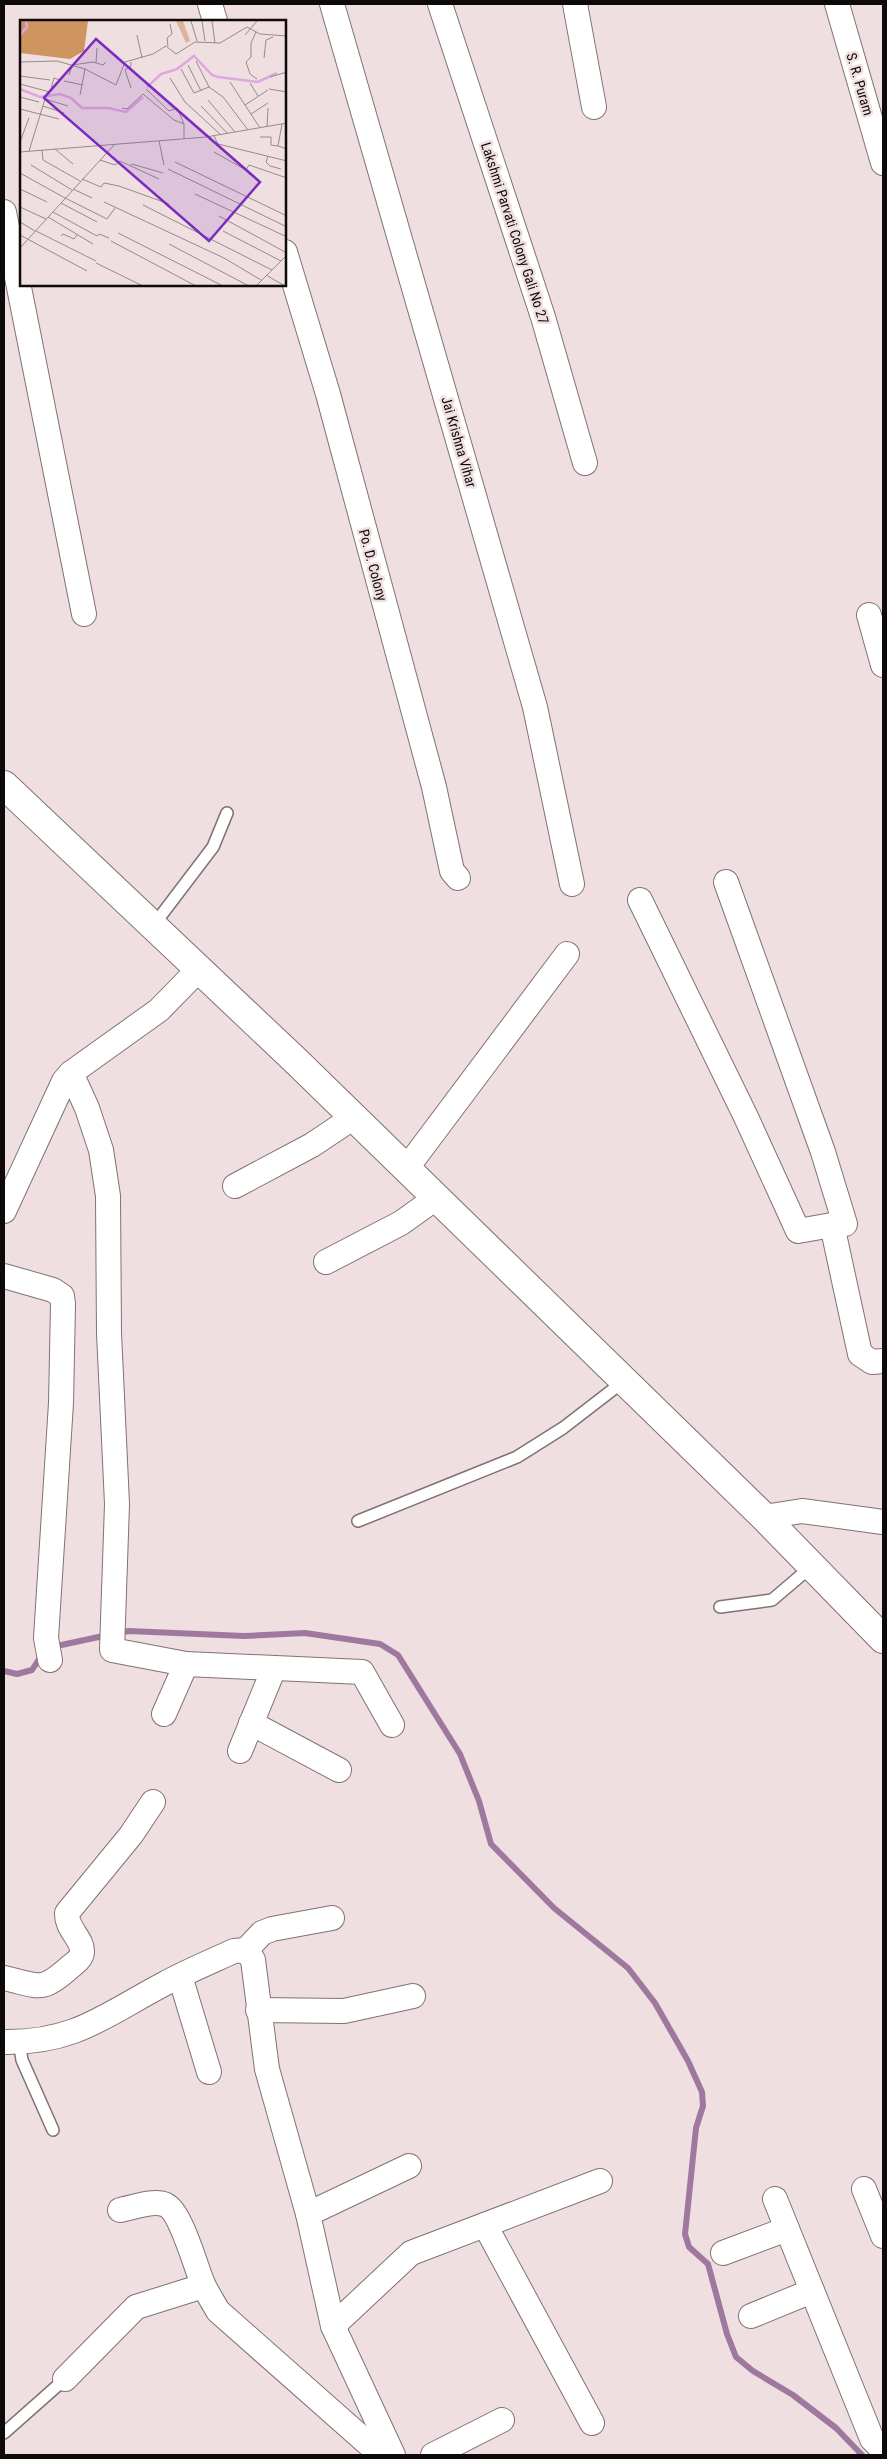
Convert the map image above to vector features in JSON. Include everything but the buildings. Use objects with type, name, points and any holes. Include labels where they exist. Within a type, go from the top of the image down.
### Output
[{"type":"street","points":[[210,4],[215,20]]},
{"type":"street","name":"Jai Krishna Vihar","points":[[332,4],[535,707],[572,884]]},
{"type":"street","name":"Lakshmi Parvati Colony Gali No 27","points":[[440,4],[543,317],[585,463]]},
{"type":"street","points":[[575,4],[594,107]]},
{"type":"street","name":"S. R. Puram","points":[[837,4],[883,164]]},
{"type":"street","points":[[4,212],[84,614]]},
{"type":"street","name":"Po. D. Colony","points":[[286,255],[328,394],[434,787],[452,871],[458,878]]},
{"type":"street","points":[[869,615],[883,665]]},
{"type":"street","points":[[4,785],[354,1118],[764,1517],[883,1639]]},
{"type":"street","points":[[640,900],[746,1117],[798,1231],[846,1224],[823,1152],[726,882]]},
{"type":"street","points":[[406,1169],[566,954]]},
{"type":"street","points":[[4,1211],[60,1088],[71,1073],[159,1010],[199,969]]},
{"type":"street","points":[[71,1073],[87,1108],[101,1150],[108,1196],[109,1333],[117,1504],[112,1650],[186,1664],[362,1672],[392,1725]]},
{"type":"street","points":[[235,1186],[312,1145],[354,1118]]},
{"type":"street","points":[[326,1262],[401,1223],[436,1198]]},
{"type":"street","points":[[832,1226],[860,1354],[872,1362],[883,1361]]},
{"type":"street","points":[[4,1276],[53,1290],[62,1296],[63,1304],[61,1403],[48,1649]]},
{"type":"street","points":[[764,1517],[802,1511],[883,1522]]},
{"type":"street","points":[[164,1714],[186,1664]]},
{"type":"street","points":[[240,1751],[274,1668]]},
{"type":"street","points":[[251,1724],[339,1770]]},
{"type":"street","points":[[4,1978],[40,1986],[52,1982],[80,1958],[81,1946],[67,1922],[67,1913],[131,1835],[153,1802]]},
{"type":"street","points":[[11,2042],[54,2038],[80,2031],[180,1976],[234,1951],[246,1950],[262,1933],[272,1929],[332,1918]]},
{"type":"street","points":[[246,1950],[253,1960],[267,2069],[308,2214],[333,2326],[393,2455]]},
{"type":"street","points":[[180,1976],[209,2072]]},
{"type":"street","points":[[258,2010],[344,2011],[413,1996]]},
{"type":"street","points":[[308,2214],[409,2166]]},
{"type":"street","points":[[333,2326],[411,2253],[600,2181]]},
{"type":"street","points":[[864,2189],[883,2236]]},
{"type":"street","points":[[775,2199],[872,2440],[878,2445],[883,2445]]},
{"type":"street","points":[[120,2210],[158,2203],[167,2205],[173,2212],[190,2245],[203,2286],[218,2311],[381,2455]]},
{"type":"street","points":[[485,2225],[592,2424]]},
{"type":"street","points":[[724,2253],[787,2229]]},
{"type":"street","points":[[65,2379],[136,2307],[203,2286]]},
{"type":"street","points":[[751,2316],[812,2291]]},
{"type":"street","points":[[433,2455],[502,2420]]},
{"type":"lane","points":[[153,926],[213,846],[227,812]]},
{"type":"lane","points":[[358,1521],[517,1457],[563,1428],[624,1382]]},
{"type":"lane","points":[[720,1607],[772,1600],[812,1566]]},
{"type":"lane","points":[[11,2042],[22,2060],[53,2130]]},
{"type":"lane","points":[[4,2433],[65,2379]]},
{"type":"waterway","points":[[118,1633],[129,1631],[244,1636],[305,1633],[380,1644],[398,1655],[460,1754],[479,1801],[491,1844],[554,1908],[628,1968],[655,2003],[688,2061],[702,2092],[703,2106],[696,2128],[685,2234],[689,2247],[708,2264],[727,2334],[736,2357],[753,2371],[793,2395],[836,2428],[862,2455]]},
{"type":"waterway","points":[[52,1647],[108,1635]]},
{"type":"waterway","points":[[4,1671],[17,1674],[32,1670],[41,1656]]}]
